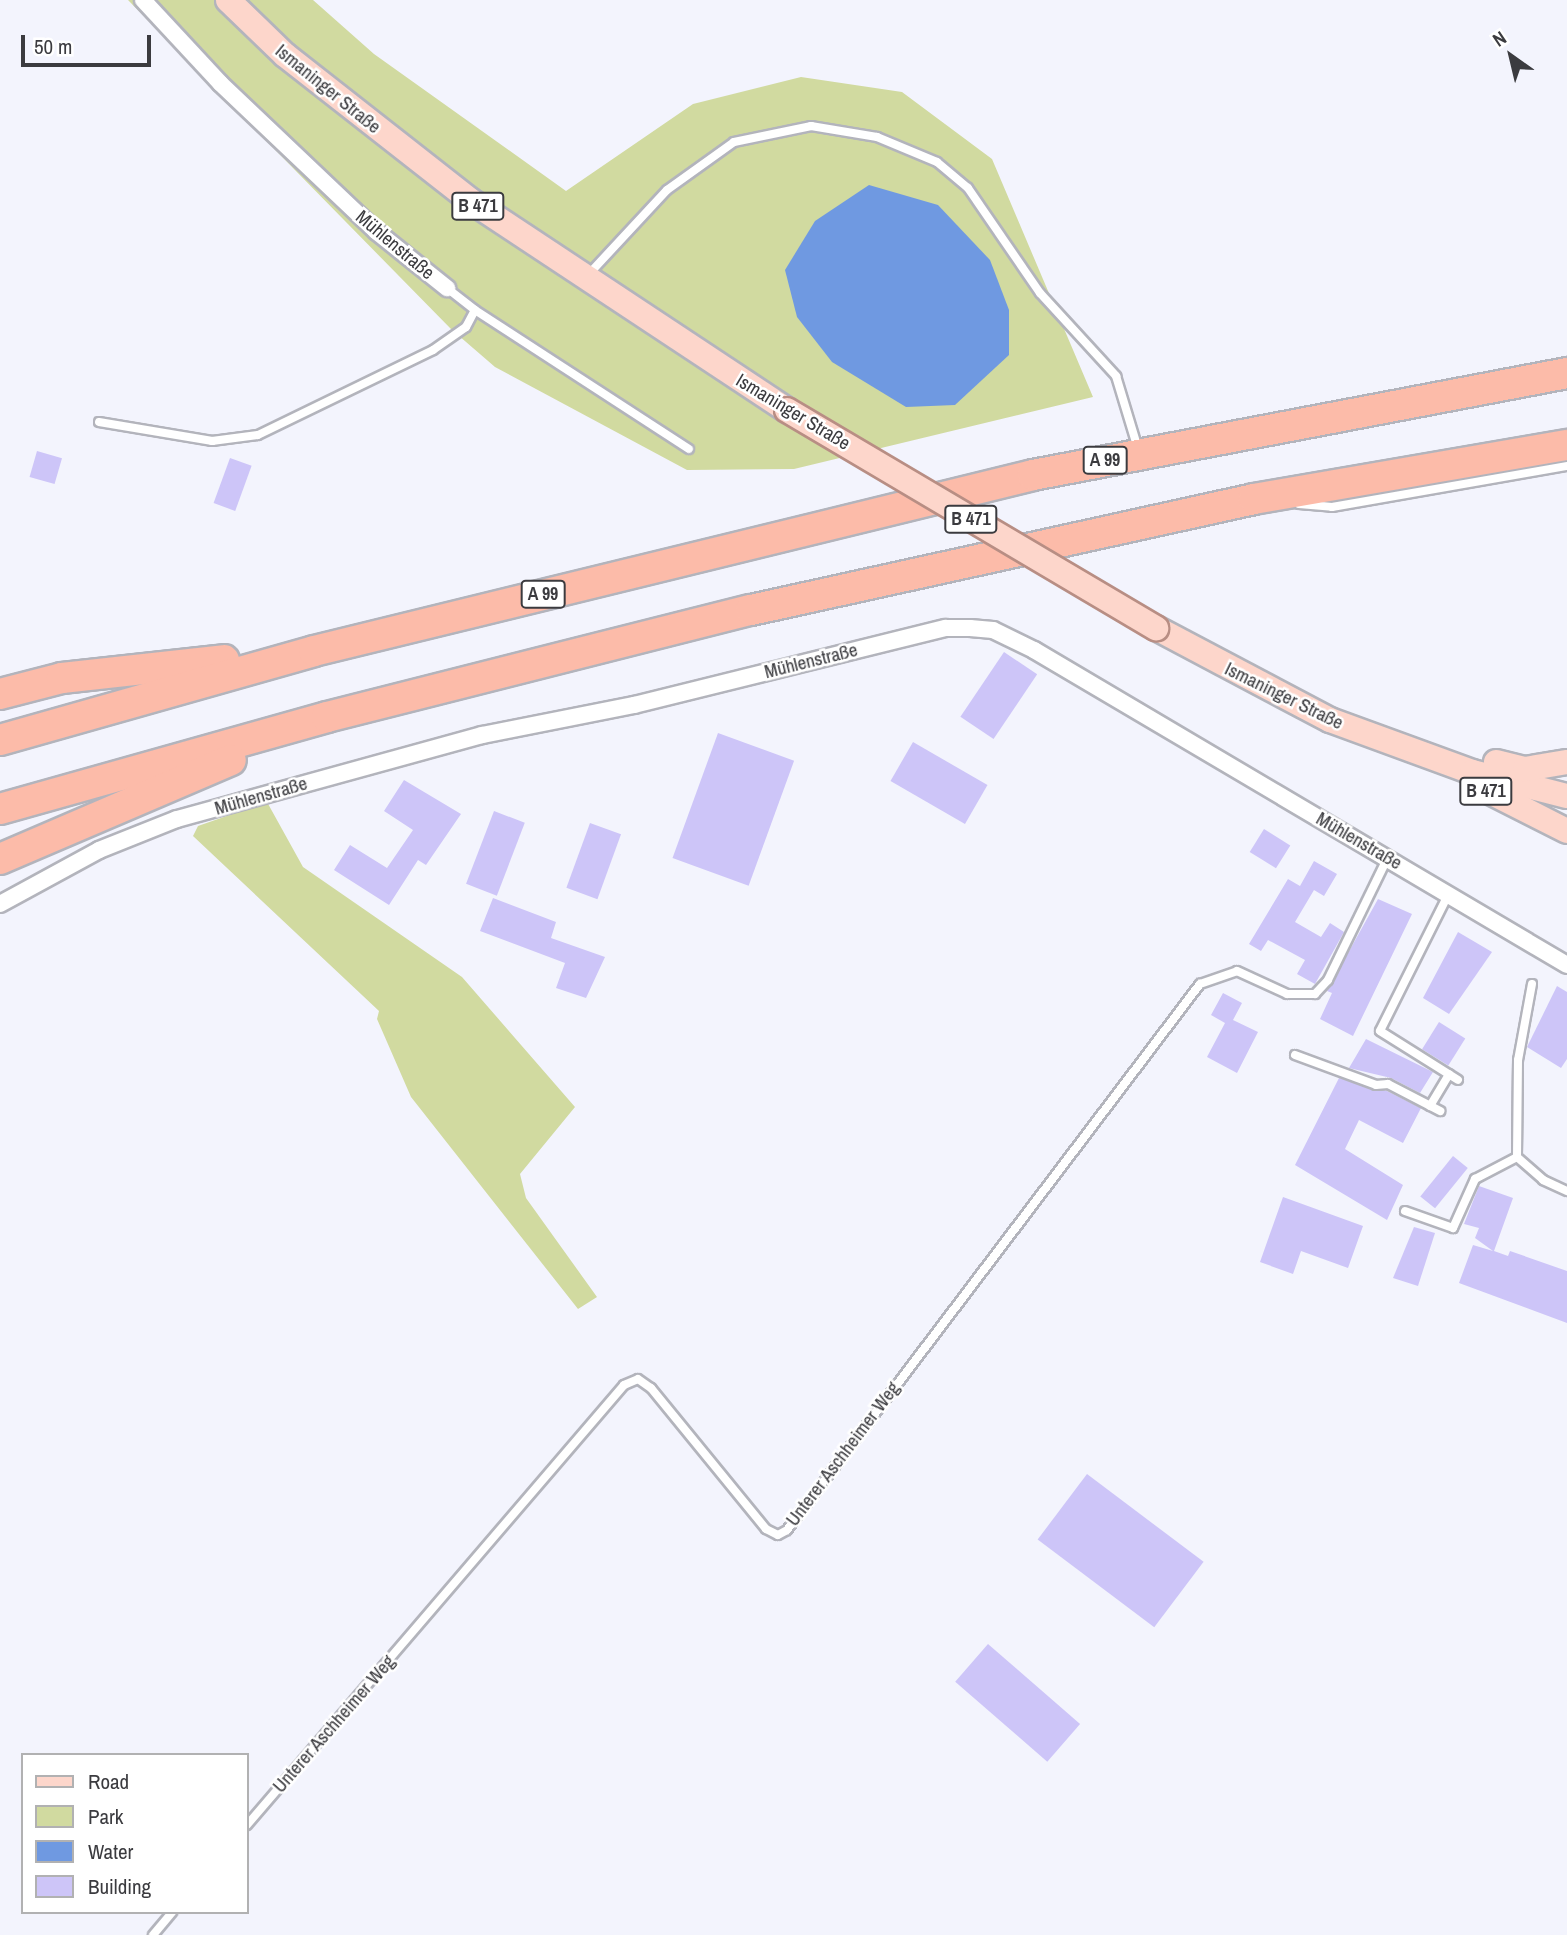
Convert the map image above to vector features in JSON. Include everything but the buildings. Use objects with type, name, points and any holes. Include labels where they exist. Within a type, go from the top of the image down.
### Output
[{"type":"highway","name":"A 99","points":[[0,740],[314,651],[1139,453],[1567,373]]},
{"type":"highway","points":[[0,809],[327,717],[751,610],[1254,499],[1567,445]]},
{"type":"highway","points":[[0,694],[62,678],[314,651]]},
{"type":"highway","points":[[0,859],[327,717]]},
{"type":"main road","name":"Ismaninger Straße","points":[[228,0],[375,128],[583,280],[787,410],[1156,628],[1294,703],[1406,750]]},
{"type":"main road","name":"B 471","points":[[1406,750],[1441,748],[1525,769],[1567,762]]},
{"type":"main road","name":"B 471","points":[[1406,750],[1436,774],[1516,800],[1567,831]]},
{"type":"main road","points":[[1406,750],[1567,796]]},
{"type":"street","name":"Mühlenstraße","points":[[143,0],[220,83],[376,232],[447,288]]},
{"type":"street","name":"Mühlenstraße","points":[[0,904],[99,850],[177,819],[482,735],[634,705],[946,628],[993,630],[1034,650],[1567,965]]},
{"type":"lane","points":[[583,280],[667,190],[734,142],[811,126],[877,136],[937,162],[968,188],[1040,293],[1116,376],[1139,453]]},
{"type":"lane","name":"Mühlenstraße","points":[[447,288],[475,310],[689,449]]},
{"type":"lane","points":[[99,422],[212,441],[258,435],[433,350],[466,327],[475,310]]},
{"type":"lane","points":[[1254,499],[1332,507],[1567,466]]},
{"type":"lane","name":"Unterer Aschheimer Weg","points":[[248,1824],[624,1385],[638,1379],[651,1388],[766,1529],[778,1535],[787,1530],[1200,984],[1237,971],[1287,994],[1315,994],[1328,980],[1388,859]]},
{"type":"lane","points":[[1448,893],[1380,1031],[1458,1080]]},
{"type":"lane","points":[[1532,984],[1518,1060],[1517,1157],[1543,1180],[1567,1191]]},
{"type":"lane","points":[[1295,1055],[1376,1085],[1388,1084],[1440,1111]]},
{"type":"lane","points":[[1430,1106],[1449,1074]]},
{"type":"lane","points":[[1405,1210],[1453,1227],[1475,1179],[1517,1157]]},
{"type":"lane","points":[[152,1935],[170,1914]]},
{"type":"green space","points":[[128,0],[313,0],[374,54],[566,191],[693,104],[801,77],[902,92],[992,159],[1093,397],[794,469],[687,470],[495,367],[451,329]]},
{"type":"green space","points":[[267,802],[303,867],[462,977],[575,1107],[520,1174],[526,1198],[597,1297],[578,1309],[411,1097],[377,1019],[379,1011],[193,836],[198,826]]},
{"type":"water","points":[[869,185],[938,205],[990,260],[1009,310],[1009,355],[955,405],[906,407],[832,362],[797,317],[785,270],[815,221]]}]
